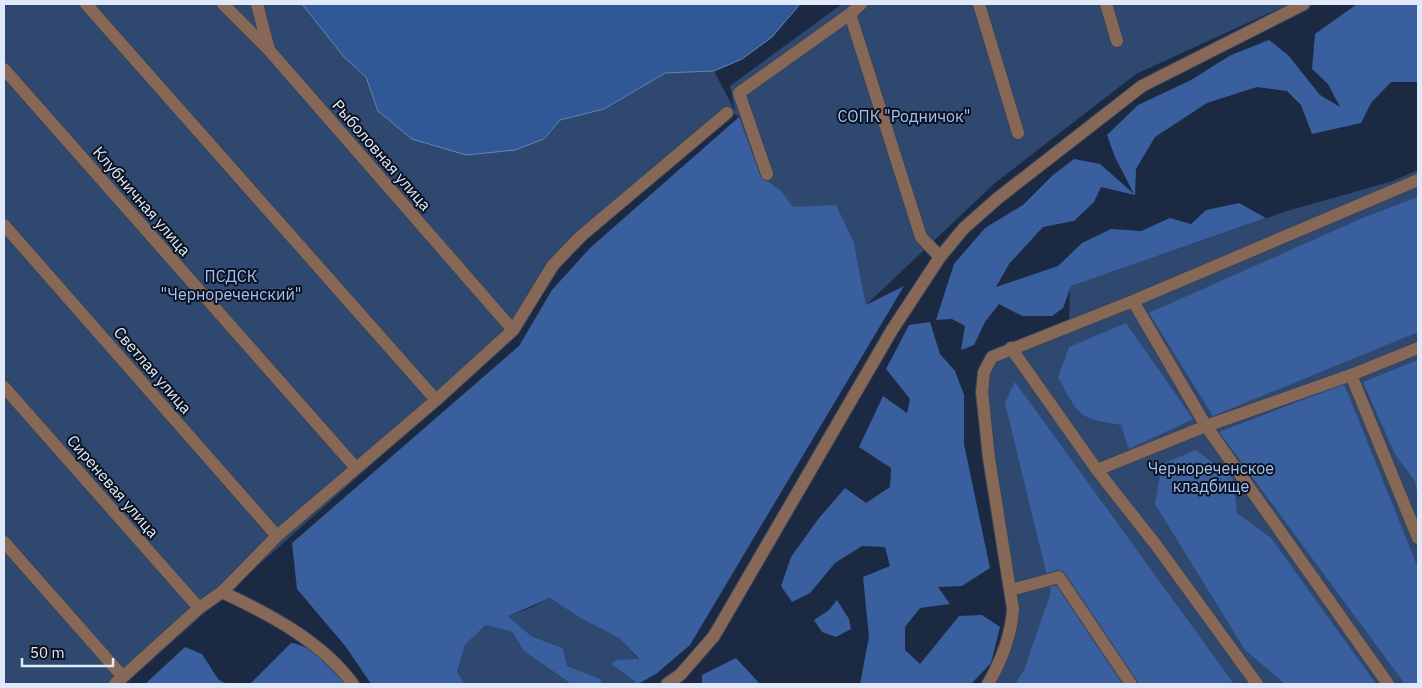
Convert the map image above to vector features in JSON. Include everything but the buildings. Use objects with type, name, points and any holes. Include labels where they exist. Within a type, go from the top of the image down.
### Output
[{"type":"street","points":[[86,4],[436,400]]},
{"type":"street","name":"Рыболовная улица","points":[[223,4],[269,50],[512,330]]},
{"type":"street","points":[[257,4],[269,50]]},
{"type":"street","points":[[767,174],[739,93],[850,14],[861,4]]},
{"type":"street","points":[[978,4],[1018,133]]},
{"type":"street","points":[[1106,4],[1117,41]]},
{"type":"street","points":[[667,684],[680,675],[714,636],[892,330],[940,257],[964,228],[998,198],[1142,86],[1304,4]]},
{"type":"street","points":[[850,14],[921,237],[940,257]]},
{"type":"street","name":"Клубничная улица","points":[[4,68],[356,468]]},
{"type":"street","points":[[4,542],[119,681],[199,608],[222,592],[277,536],[436,400],[512,330],[553,265],[580,236],[727,113]]},
{"type":"street","points":[[988,684],[1005,651],[1012,631],[1011,590],[990,458],[982,392],[984,372],[992,357],[1133,301],[1418,180]]},
{"type":"street","name":"Светлая улица","points":[[4,225],[277,536]]},
{"type":"street","points":[[1133,301],[1206,426],[1388,684]]},
{"type":"street","points":[[1011,348],[1097,470],[1156,545],[1257,684]]},
{"type":"street","points":[[1097,470],[1206,426],[1351,375],[1418,348]]},
{"type":"street","points":[[1351,375],[1418,538]]},
{"type":"street","name":"Сиреневая улица","points":[[4,387],[199,608]]},
{"type":"street","points":[[1011,590],[1059,577],[1131,684]]},
{"type":"street","points":[[222,592],[267,613],[299,635],[328,657],[353,684]]},
{"type":"green space","name":"ПСДСК \"Чернореченский\"","points":[[4,4],[302,4],[344,57],[366,77],[378,111],[515,150],[544,139],[560,120],[604,109],[665,73],[714,71],[735,111],[730,86],[842,4],[1289,4],[1136,74],[995,183],[866,305],[854,243],[780,224],[739,117],[735,114],[605,222],[567,258],[544,290],[518,334],[125,684],[4,684]]},
{"type":"green space","points":[[1357,4],[1418,4],[1418,82],[1391,82],[1371,103],[1361,123],[1312,134],[1301,105],[1287,91],[1257,87],[1207,103],[1155,137],[1136,169],[1135,195],[1101,187],[1094,202],[1074,221],[1043,227],[1009,264],[996,287],[1058,266],[1082,243],[1111,229],[1141,231],[1170,218],[1191,224],[1206,210],[1239,203],[1266,218],[1071,286],[1063,308],[1052,316],[1022,316],[999,304],[985,322],[974,345],[961,350],[965,326],[952,319],[936,320],[954,264],[985,228],[1023,205],[1053,175],[1074,159],[1100,164],[1134,194],[1115,157],[1107,135],[1138,105],[1191,80],[1231,55],[1269,40],[1288,55],[1320,95],[1340,107],[1328,84],[1312,69],[1315,34]]},
{"type":"green space","points":[[739,117],[761,176],[782,192],[793,207],[836,205],[854,243],[866,305],[904,286],[690,645],[656,674],[638,684],[611,664],[617,660],[639,659],[619,638],[580,618],[550,598],[508,616],[531,636],[563,648],[567,666],[600,679],[602,684],[571,684],[524,651],[512,632],[486,625],[465,645],[457,672],[465,684],[371,684],[346,647],[297,589],[292,543],[519,346],[552,290],[590,248]]},
{"type":"green space","name":"Чернореченское кладбище","points":[[1418,170],[1418,684],[993,684],[1015,633],[987,382],[995,360],[1069,327],[1070,286],[1287,211],[1393,181]]},
{"type":"green space","points":[[1418,197],[1418,332],[1213,416],[1149,313],[1365,217]]},
{"type":"green space","points":[[930,322],[940,354],[955,371],[964,395],[964,444],[990,568],[962,586],[938,587],[950,604],[920,608],[905,627],[905,650],[920,664],[959,616],[982,615],[1000,627],[991,663],[971,684],[860,684],[869,637],[863,577],[890,566],[885,547],[862,546],[835,563],[810,593],[792,602],[781,586],[791,557],[819,518],[845,488],[866,503],[890,487],[891,468],[859,447],[883,396],[907,413],[910,399],[886,369],[909,325]]},
{"type":"green space","points":[[1126,323],[1193,419],[1129,449],[1121,425],[1095,420],[1080,413],[1070,400],[1058,377],[1069,347]]},
{"type":"green space","points":[[1418,360],[1418,499],[1415,481],[1395,454],[1363,382]]},
{"type":"green space","points":[[1015,382],[1234,684],[1015,684],[1024,670],[1051,592],[1005,403]]},
{"type":"green space","points":[[1344,384],[1418,568],[1418,684],[1405,684],[1219,432]]},
{"type":"green space","points":[[1196,450],[1233,478],[1237,513],[1271,538],[1376,684],[1285,684],[1245,650],[1155,504],[1162,464]]},
{"type":"green space","points":[[550,598],[580,618],[619,638],[639,660],[615,667],[638,684],[602,684],[599,679],[567,666],[563,648],[531,636],[507,616],[530,608]]},
{"type":"green space","points":[[837,600],[849,619],[851,629],[836,637],[822,632],[814,620],[829,610]]},
{"type":"green space","points":[[486,625],[512,632],[524,651],[571,684],[465,684],[457,672],[465,645]]},
{"type":"green space","points":[[291,643],[307,648],[315,653],[347,684],[250,684]]},
{"type":"green space","points":[[185,647],[202,654],[218,679],[226,684],[145,684]]},
{"type":"green space","points":[[736,658],[760,684],[702,684],[702,675]]},
{"type":"shaded area","points":[[302,4],[800,4],[772,37],[742,59],[714,71],[665,73],[604,109],[560,120],[544,139],[515,150],[466,155],[412,139],[378,111],[366,77],[344,57]]},
{"type":"park label","name":"СОПК \"Родничок\"","points":[[904,116]]}]
